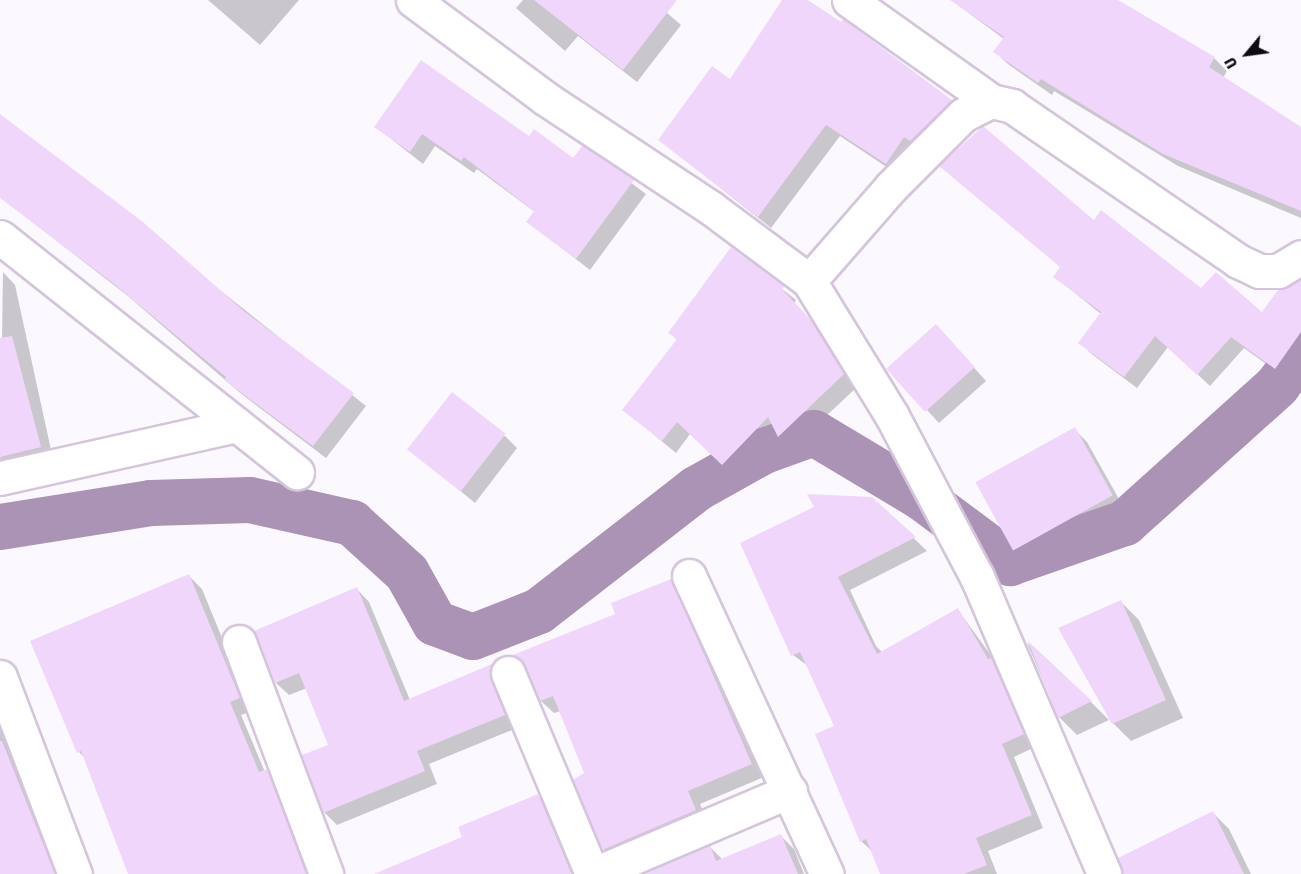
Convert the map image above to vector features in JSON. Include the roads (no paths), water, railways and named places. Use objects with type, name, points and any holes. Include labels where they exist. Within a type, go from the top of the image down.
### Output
[{"type":"street","points":[[413,0],[544,98],[711,208],[809,281],[910,451],[967,558],[1104,874]]},
{"type":"street","points":[[849,0],[991,101],[1012,106],[1238,261],[1259,271],[1278,271],[1301,257]]},
{"type":"street","points":[[809,281],[907,171],[963,115],[991,101]]},
{"type":"street","points":[[0,237],[297,472]]},
{"type":"street","points":[[0,478],[237,425]]},
{"type":"street","points":[[689,576],[827,874]]},
{"type":"street","points":[[239,642],[326,874]]},
{"type":"street","points":[[508,674],[593,874],[790,790]]},
{"type":"street","points":[[0,677],[75,874]]},
{"type":"waterway","points":[[0,527],[151,503],[250,500],[352,523],[407,573],[435,623],[473,637],[539,611],[696,489],[764,451],[814,433],[921,497],[1010,563],[1125,523],[1277,386],[1301,354]]}]
